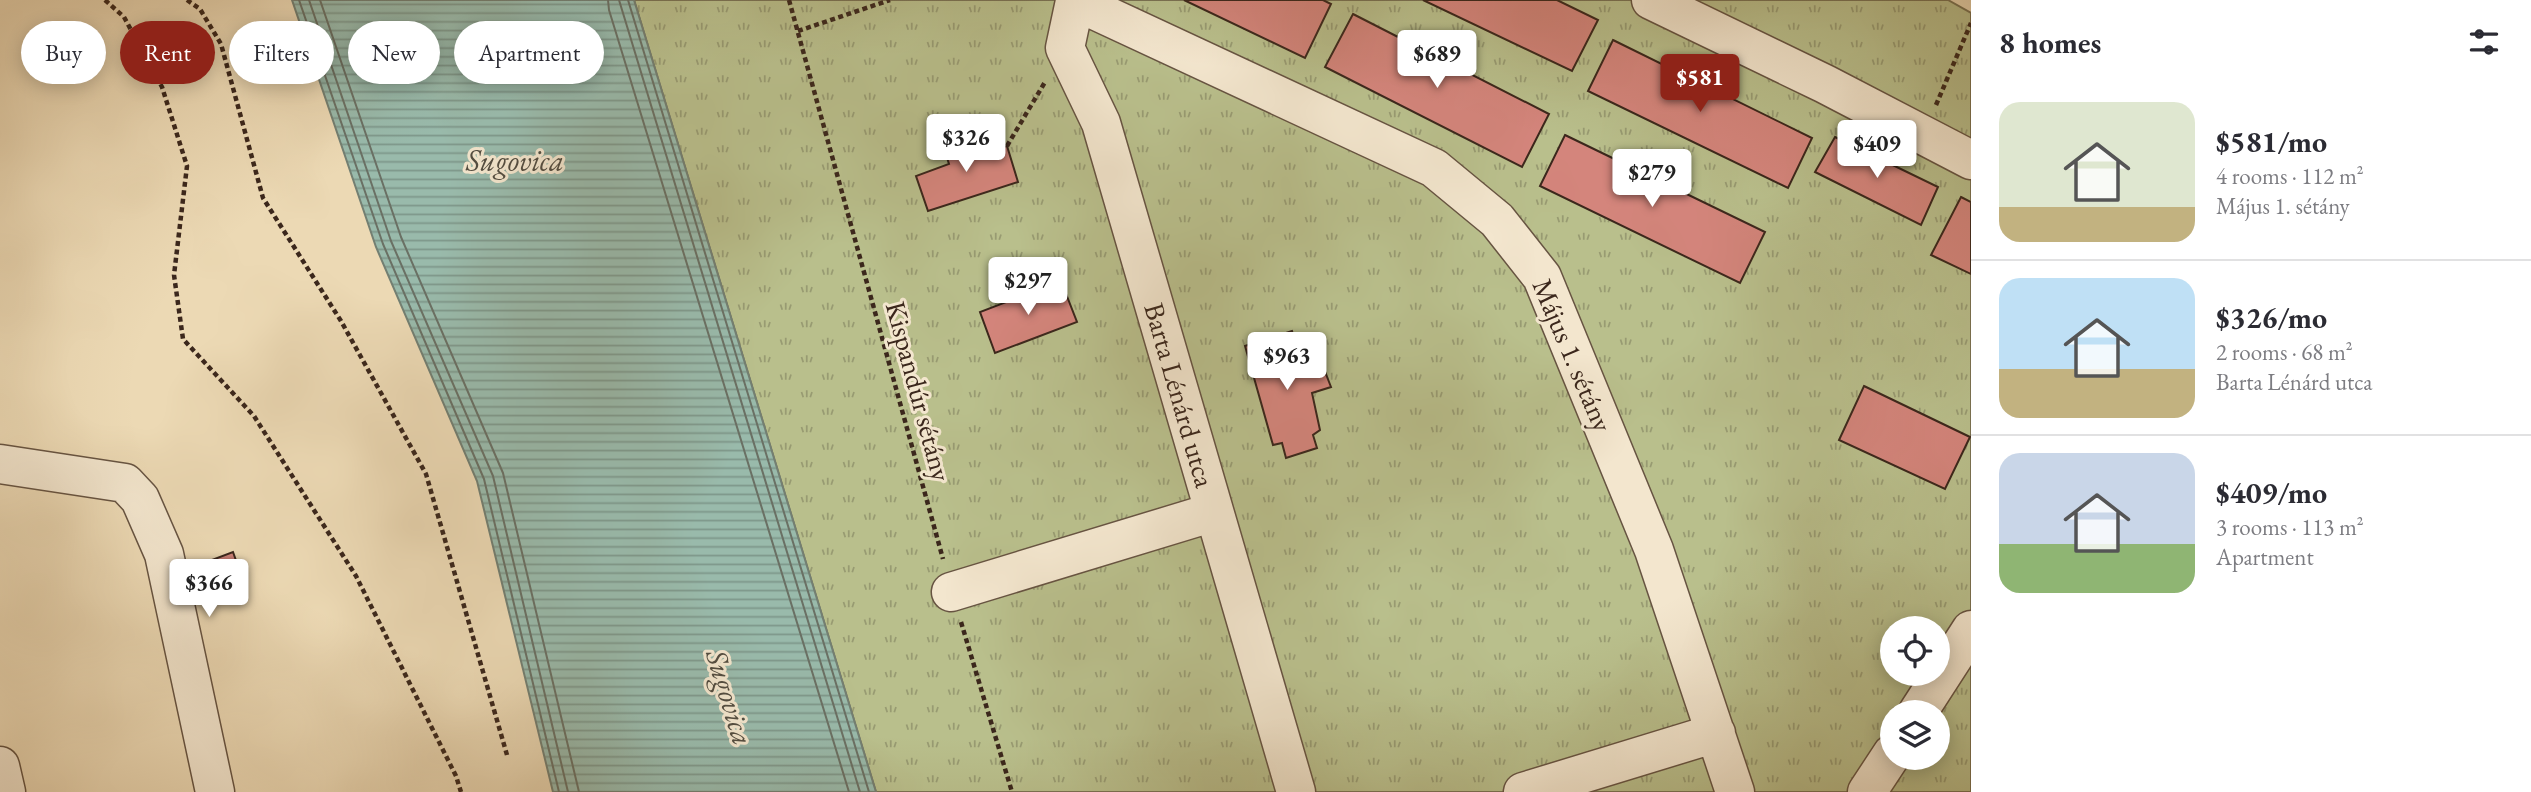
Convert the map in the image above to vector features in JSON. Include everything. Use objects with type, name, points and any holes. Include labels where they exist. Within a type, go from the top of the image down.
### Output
[{"type":"street","points":[[1651,0],[1825,84],[1971,160]]},
{"type":"street","points":[[1065,48],[1075,1]]},
{"type":"street","name":"Május 1. sétány","points":[[1075,1],[1434,168],[1497,220],[1542,277],[1654,550],[1735,792]]},
{"type":"street","name":"Barta Lénárd utca","points":[[1065,48],[1101,123],[1296,792]]},
{"type":"street","points":[[0,464],[125,483],[140,499],[164,554],[215,792]]},
{"type":"street","points":[[951,592],[1214,512]]},
{"type":"street","points":[[1926,700],[1971,630]]},
{"type":"street","points":[[1523,792],[1716,733]]},
{"type":"street","points":[[0,766],[5,792]]},
{"type":"street","points":[[1867,792],[1881,770]]},
{"type":"path","points":[[105,0],[124,18],[162,87],[187,166],[174,275],[183,339],[254,416],[356,576],[456,776],[461,792]]},
{"type":"path","points":[[187,0],[200,9],[221,44],[263,198],[341,321],[426,474],[507,755]]},
{"type":"path","name":"Kispandúr sétány","points":[[789,0],[951,592],[1012,792]]},
{"type":"path","points":[[798,31],[890,0]]},
{"type":"path","points":[[1923,135],[1971,23]]},
{"type":"path","points":[[1007,146],[1065,48]]},
{"type":"green space","points":[[634,0],[1948,0],[1971,13],[1971,792],[876,792]]},
{"type":"water","name":"Sugovica","points":[[292,0],[634,0],[876,792],[553,792],[477,481],[376,247],[321,84],[334,84],[334,21],[299,21]]},
{"type":"building","points":[[1184,0],[1323,0],[1331,4],[1305,58]]},
{"type":"building","points":[[1423,0],[1557,0],[1598,20],[1572,71]]},
{"type":"building","points":[[1353,14],[1549,114],[1522,167],[1325,67]]},
{"type":"building","points":[[1613,40],[1812,138],[1788,188],[1588,91]]},
{"type":"building","points":[[967,134],[973,155],[1007,146],[1018,182],[928,211],[916,176],[949,164],[942,142]]},
{"type":"building","points":[[1565,135],[1765,232],[1740,283],[1540,186]]},
{"type":"building","points":[[1835,137],[1938,187],[1921,225],[1815,172]]},
{"type":"building","points":[[1961,197],[1971,202],[1971,274],[1931,255]]},
{"type":"building","points":[[1061,281],[1077,322],[995,353],[980,312]]},
{"type":"building","points":[[1292,331],[1304,367],[1322,364],[1331,387],[1312,393],[1320,430],[1313,435],[1317,448],[1286,458],[1282,443],[1273,445],[1245,346]]},
{"type":"building","points":[[1864,386],[1970,437],[1945,489],[1839,440]]},
{"type":"building","points":[[233,552],[244,583],[195,604],[180,572]]}]
